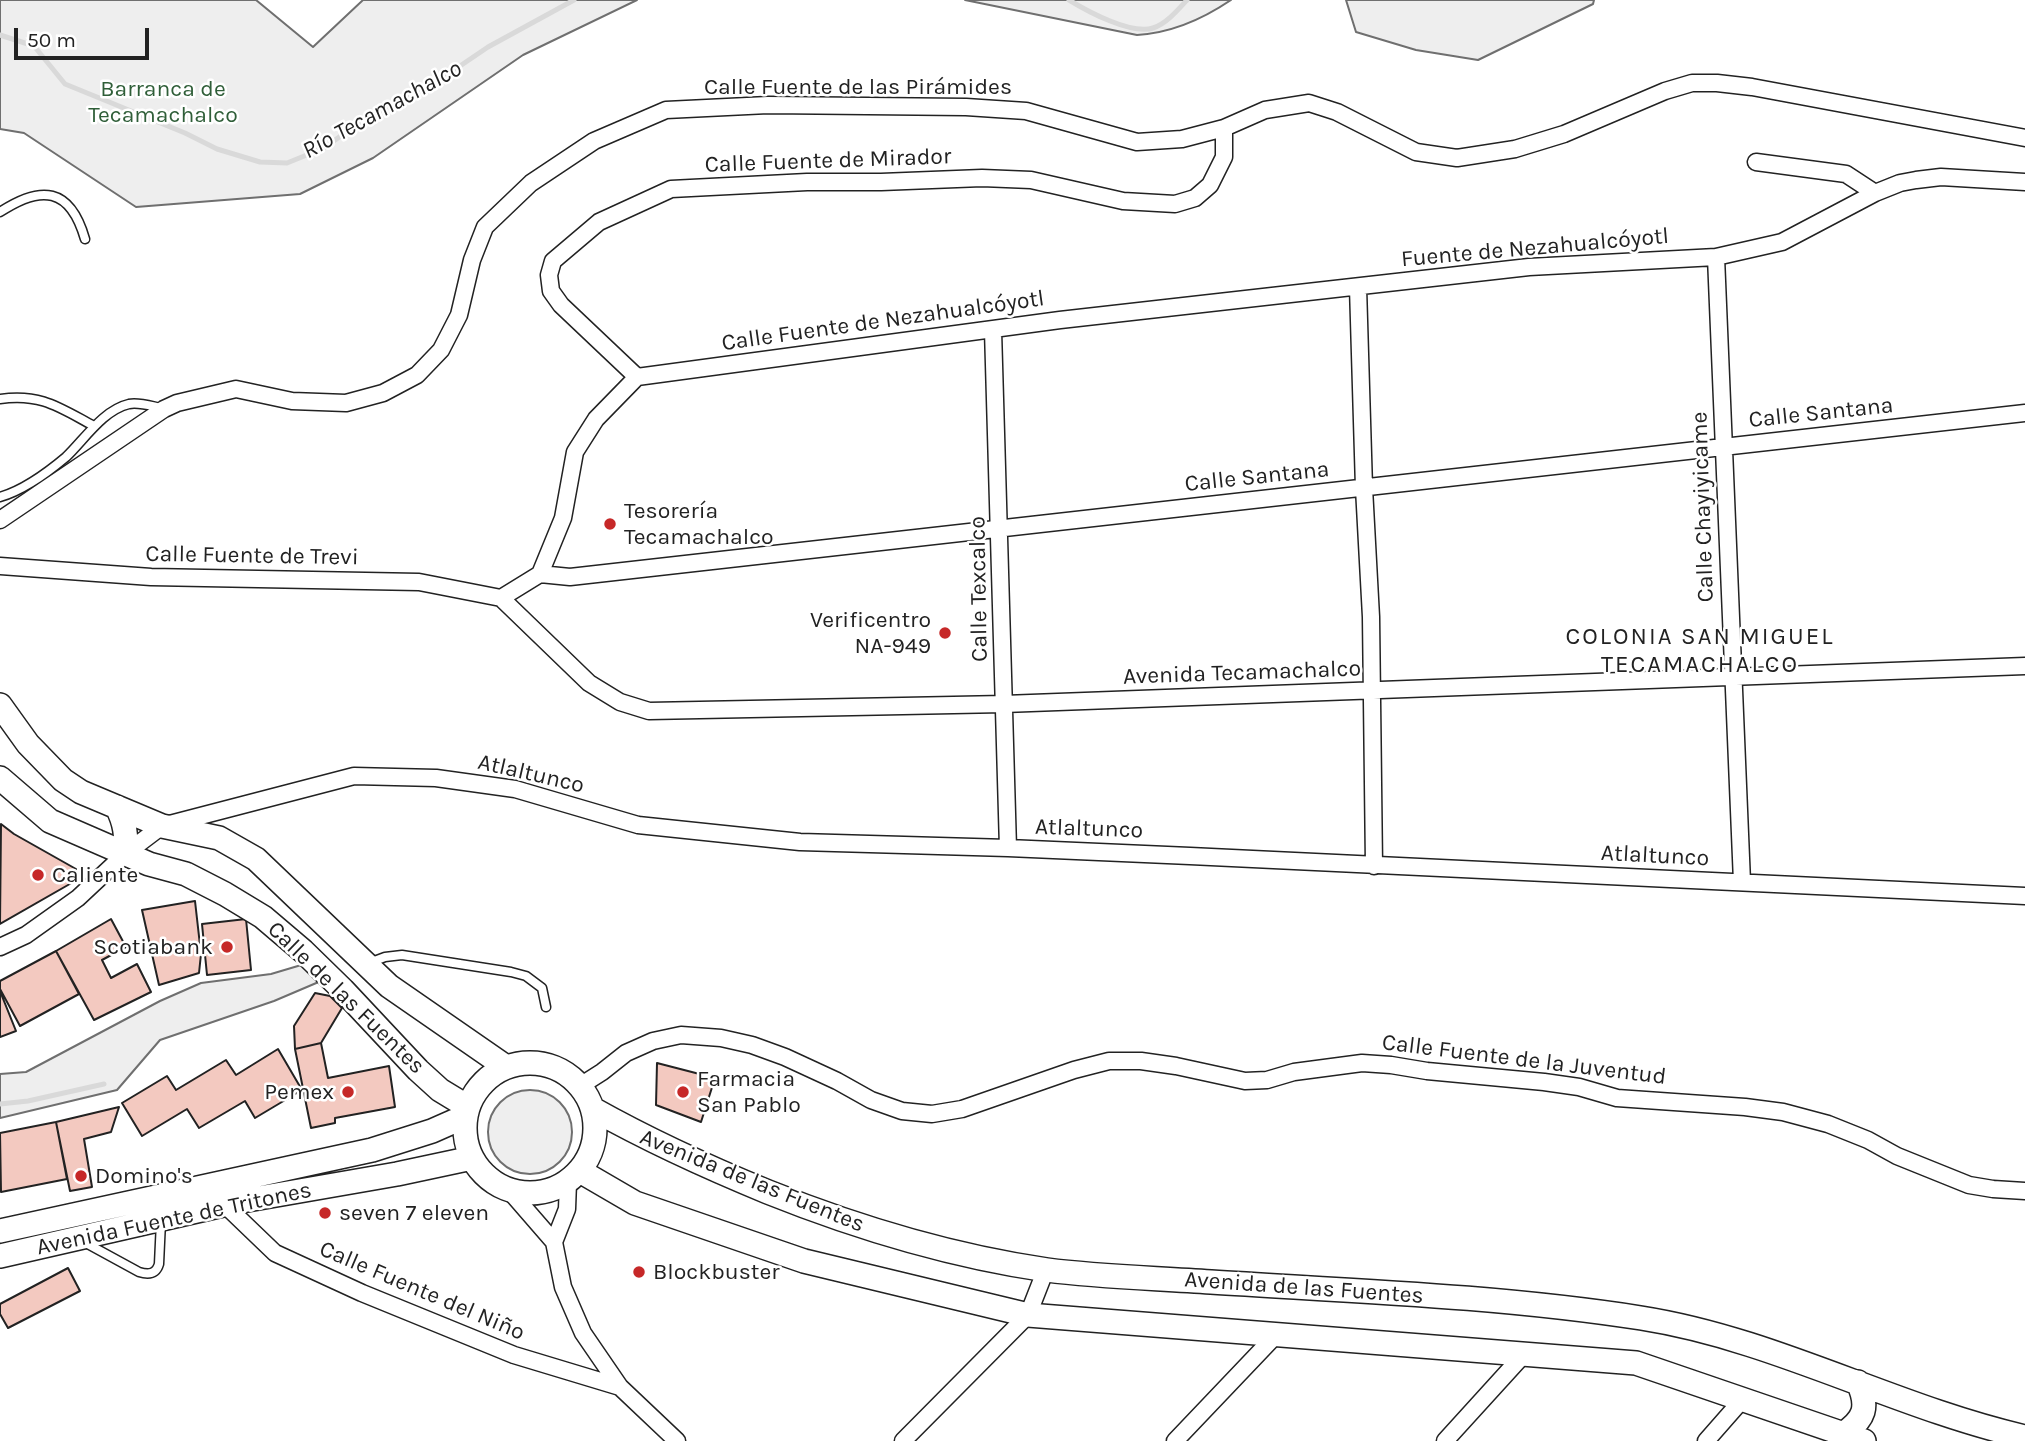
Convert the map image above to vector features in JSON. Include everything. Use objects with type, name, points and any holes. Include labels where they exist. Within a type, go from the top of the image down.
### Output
[{"type":"main road","name":"Calle de las Fuentes","points":[[0,705],[29,744],[63,780],[80,792],[162,826],[219,838],[256,859],[389,986],[506,1067]]},
{"type":"main road","name":"Calle de las Fuentes","points":[[0,778],[50,821],[149,864],[186,874],[263,918],[303,951],[418,1070],[467,1112]]},
{"type":"main road","points":[[117,807],[127,838],[125,854]]},
{"type":"main road","points":[[521,1063],[538,1063],[568,1074],[580,1086],[593,1109],[596,1122],[593,1148],[588,1161],[574,1176],[550,1191],[529,1194],[508,1189],[487,1177],[472,1158],[466,1138],[467,1112],[474,1094],[483,1083],[506,1067],[521,1063]]},
{"type":"main road","name":"Avenida de las Fuentes","points":[[593,1109],[644,1138],[703,1166],[871,1230],[940,1248],[1046,1269],[1448,1297],[1612,1314],[1692,1328],[1777,1352],[1892,1397],[1963,1421],[2025,1437]]},
{"type":"main road","name":"Avenida Fuente de Tritones","points":[[0,1231],[372,1150],[432,1131],[467,1112]]},
{"type":"main road","name":"Avenida Fuente de Tritones","points":[[0,1256],[224,1205],[472,1158]]},
{"type":"main road","points":[[574,1176],[635,1203],[804,1261],[1028,1315],[1636,1363],[1853,1437],[1864,1407],[1864,1397],[1858,1382]]},
{"type":"main road","points":[[1879,1441],[1871,1425],[1882,1404],[1892,1397]]},
{"type":"street","name":"Calle Fuente de las Pirámides","points":[[0,520],[164,409],[177,403],[236,389],[292,401],[346,403],[383,393],[418,375],[441,350],[459,316],[472,260],[485,227],[531,183],[594,141],[666,110],[781,106],[966,107],[1026,111],[1137,142],[1182,139],[1224,128],[1265,110],[1309,103],[1337,112],[1416,152],[1457,158],[1515,149],[1564,134],[1665,91],[1692,83],[1717,83],[1752,87],[2025,138]]},
{"type":"street","name":"Calle Fuente de Mirador","points":[[638,377],[561,304],[551,291],[549,275],[553,261],[600,222],[671,189],[807,182],[982,178],[1031,180],[1123,201],[1175,204],[1195,198],[1210,185],[1224,157],[1224,128]]},
{"type":"street","points":[[1756,162],[1846,174],[1875,193]]},
{"type":"street","points":[[1716,257],[1782,242],[1875,193],[1916,180],[1941,177],[2025,182]]},
{"type":"street","name":"Fuente de Nezahualcóyotl","points":[[1358,286],[1530,267],[1716,257]]},
{"type":"street","name":"Calle Chayiyicame","points":[[1716,257],[1742,882]]},
{"type":"street","name":"Calle Fuente de Nezahualcóyotl","points":[[638,377],[993,330],[1358,286]]},
{"type":"street","points":[[1358,286],[1371,617],[1374,866]]},
{"type":"street","name":"Calle Texcalco","points":[[993,330],[1008,848]]},
{"type":"street","points":[[501,598],[540,574],[562,518],[575,452],[596,419],[638,377]]},
{"type":"street","name":"Calle Santana","points":[[540,574],[570,577],[2025,413]]},
{"type":"street","name":"Calle Fuente de Trevi","points":[[0,566],[151,577],[419,582],[501,598]]},
{"type":"street","name":"Avenida Tecamachalco","points":[[501,598],[589,683],[620,702],[649,711],[1004,704],[2025,666]]},
{"type":"street","name":"Atlaltunco","points":[[162,826],[354,776],[436,778],[515,789],[638,825],[800,842],[1008,848],[2025,896]]},
{"type":"street","points":[[0,947],[26,935],[78,898],[125,854],[162,826]]},
{"type":"street","name":"Calle Fuente de la Juventud","points":[[580,1086],[626,1053],[653,1041],[681,1035],[721,1038],[752,1045],[837,1081],[871,1100],[902,1111],[932,1114],[962,1109],[1109,1060],[1176,1066],[1245,1080],[1267,1080],[1294,1072],[1362,1063],[1391,1065],[1545,1082],[1579,1087],[1618,1098],[1783,1112],[1828,1124],[1969,1185],[2024,1193]]},
{"type":"street","points":[[554,1242],[567,1209],[574,1176]]},
{"type":"street","points":[[508,1189],[554,1242],[563,1287],[583,1333],[620,1387],[677,1441]]},
{"type":"street","name":"Calle Fuente del Niño","points":[[224,1205],[275,1253],[362,1293],[514,1355],[620,1387]]},
{"type":"street","points":[[903,1441],[1028,1315],[1046,1269]]},
{"type":"street","points":[[1175,1441],[1275,1336]]},
{"type":"street","points":[[1445,1441],[1525,1353]]},
{"type":"street","points":[[1706,1441],[1742,1400]]},
{"type":"lane","points":[[0,212],[24,198],[45,194],[58,197],[73,212],[85,239]]},
{"type":"lane","points":[[0,399],[17,396],[48,401],[94,426]]},
{"type":"lane","points":[[0,496],[20,490],[65,457],[94,426],[128,404],[144,404],[164,409]]},
{"type":"lane","points":[[366,965],[385,957],[402,955],[511,972],[526,976],[542,988],[546,1007]]},
{"type":"lane","points":[[75,1239],[147,1274],[158,1269],[162,1219]]},
{"type":"green space","name":"Barranca de Tecamachalco","points":[[0,0],[256,0],[313,47],[363,0],[637,0],[523,55],[373,158],[300,194],[136,207],[24,133],[0,129]]},
{"type":"green space","points":[[965,0],[1231,0],[1186,24],[1137,35]]},
{"type":"green space","points":[[1346,0],[1594,0],[1593,4],[1478,60],[1416,50],[1356,32]]},
{"type":"green space","points":[[308,963],[321,981],[274,1001],[160,1040],[117,1090],[0,1118],[0,1074],[26,1072],[160,1001],[201,983],[271,974]]},
{"type":"green space","points":[[530,1090],[546,1093],[560,1102],[569,1116],[572,1132],[569,1148],[560,1162],[546,1171],[530,1174],[514,1171],[500,1162],[491,1148],[488,1132],[491,1116],[500,1102],[514,1093]]},
{"type":"building","name":"Caliente","points":[[1,824],[76,869],[75,881],[0,924]]},
{"type":"building","points":[[195,901],[201,954],[199,973],[159,985],[142,910]]},
{"type":"building","points":[[111,919],[126,947],[102,960],[111,978],[137,964],[151,992],[94,1020],[56,951]]},
{"type":"building","name":"Scotiabank","points":[[246,919],[251,970],[207,975],[202,924]]},
{"type":"building","points":[[56,951],[79,994],[20,1026],[0,989],[0,981]]},
{"type":"building","points":[[0,991],[16,1031],[0,1037]]},
{"type":"building","points":[[315,993],[330,996],[342,1008],[321,1043],[295,1049],[294,1026]]},
{"type":"building","name":"Pemex","points":[[321,1043],[328,1078],[389,1066],[395,1107],[335,1118],[335,1123],[311,1128],[295,1049]]},
{"type":"building","points":[[278,1049],[302,1090],[255,1118],[245,1101],[199,1128],[187,1109],[142,1136],[122,1103],[167,1076],[176,1090],[226,1060],[236,1075]]},
{"type":"building","name":"Farmacia San Pablo","points":[[657,1063],[715,1078],[701,1122],[656,1105]]},
{"type":"building","points":[[119,1107],[111,1132],[84,1139],[92,1187],[70,1191],[56,1122]]},
{"type":"building","points":[[56,1122],[67,1179],[1,1192],[0,1133]]},
{"type":"building","points":[[68,1268],[80,1291],[8,1328],[0,1314],[0,1304]]},
{"type":"waterway","name":"Río Tecamachalco","points":[[0,35],[34,46],[65,84],[185,133],[217,149],[260,162],[287,163],[324,148],[356,125],[574,0]]},
{"type":"waterway","name":"Río Tecamachalco","points":[[1069,0],[1110,21],[1144,29],[1163,23],[1187,0]]},
{"type":"waterway","points":[[0,1104],[28,1101],[104,1084]]},
{"type":"place","name":"Tesorería Tecamachalco","points":[[610,524]]},
{"type":"place","name":"Verificentro NA-949","points":[[945,633]]},
{"type":"place","name":"Caliente","points":[[38,875]]},
{"type":"place","name":"Scotiabank","points":[[227,947]]},
{"type":"place","name":"Pemex","points":[[348,1092]]},
{"type":"place","name":"Farmacia San Pablo","points":[[683,1092]]},
{"type":"place","name":"Domino's","points":[[81,1176]]},
{"type":"place","name":"seven 7 eleven","points":[[325,1213]]},
{"type":"place","name":"Blockbuster","points":[[639,1272]]},
{"type":"district","name":"COLONIA SAN MIGUEL TECAMACHALCO","points":[[1700,651]]}]
